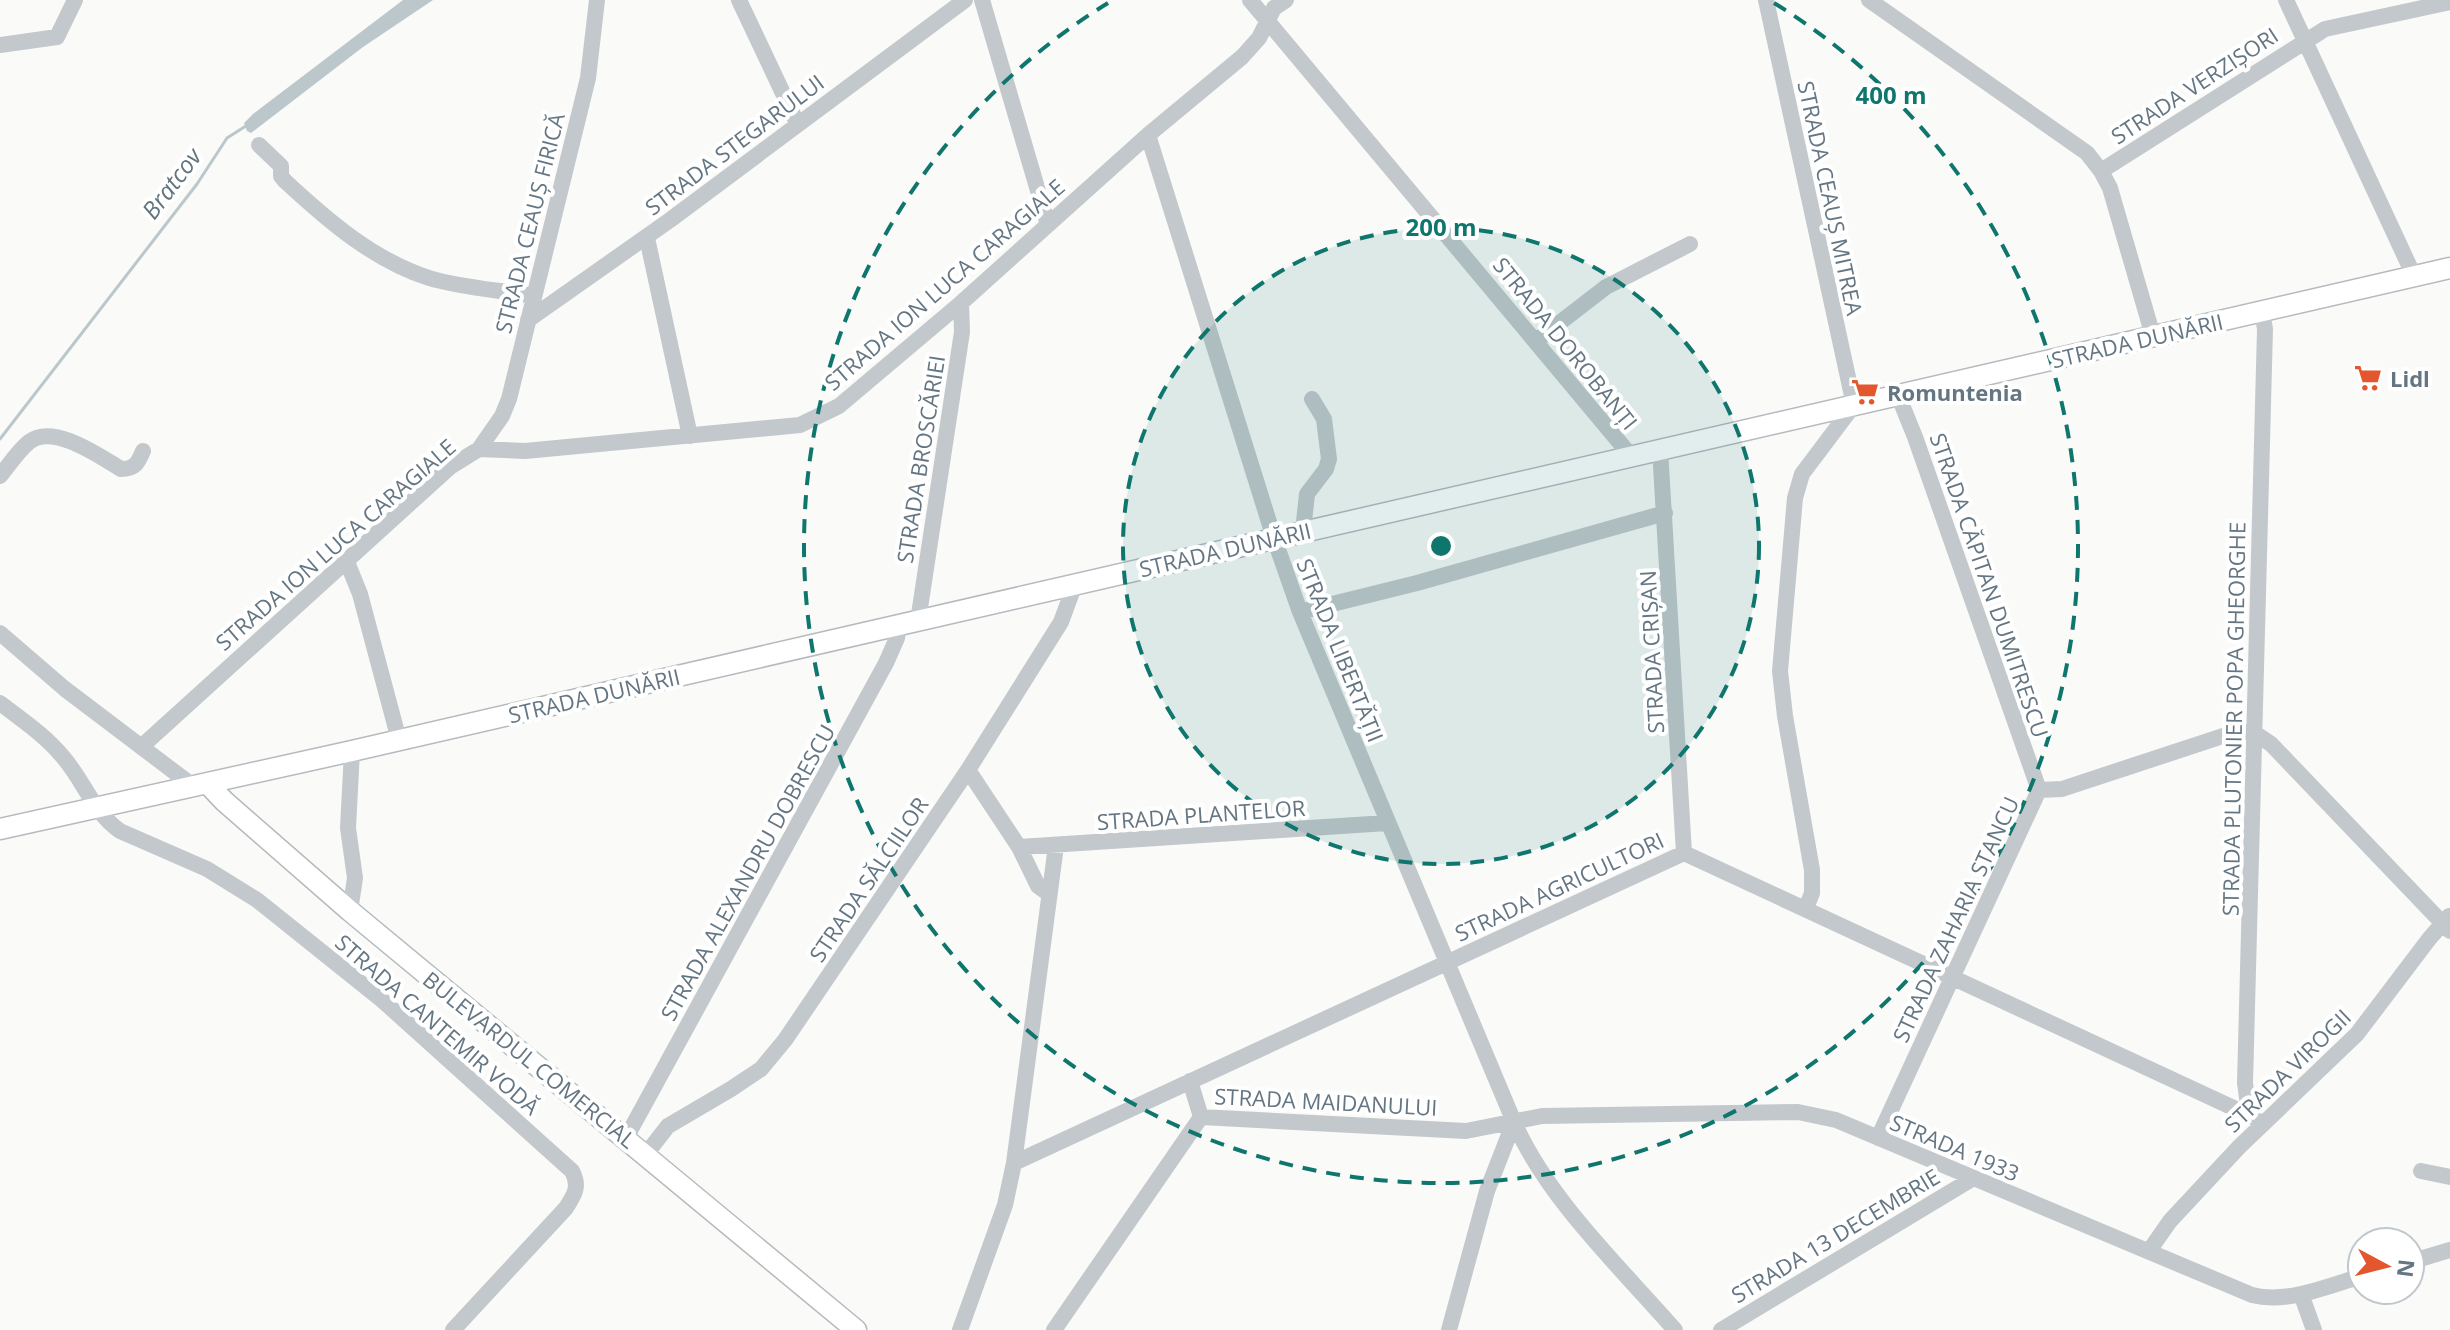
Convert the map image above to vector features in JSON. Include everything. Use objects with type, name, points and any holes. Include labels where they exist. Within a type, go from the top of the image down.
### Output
[{"type":"main road","name":"STRADA DUNĂRII","points":[[0,829],[352,751],[2450,268]]},
{"type":"main road","name":"BULEVARDUL COMERCIAL","points":[[200,784],[856,1330]]},
{"type":"street","points":[[0,45],[57,37],[75,0]]},
{"type":"street","name":"STRADA CEAUȘ FIRICĂ","points":[[479,449],[502,416],[509,399],[588,78],[597,0]]},
{"type":"street","points":[[739,0],[797,123]]},
{"type":"street","name":"STRADA STEGARULUI","points":[[528,320],[647,238],[965,0]]},
{"type":"street","points":[[982,0],[1048,225]]},
{"type":"street","name":"STRADA DOROBANȚI","points":[[1250,0],[1631,456]]},
{"type":"street","name":"STRADA ION LUCA CARAGIALE","points":[[141,747],[450,467],[479,449],[525,451],[800,425],[839,406],[961,303],[1148,135],[1242,57],[1268,22],[1274,8],[1286,0]]},
{"type":"street","name":"STRADA CEAUȘ MITREA","points":[[1766,0],[1854,405]]},
{"type":"street","points":[[1869,0],[2087,153],[2110,188],[2153,336]]},
{"type":"street","points":[[2286,0],[2414,276]]},
{"type":"street","name":"STRADA VERZIȘORI","points":[[2101,171],[2325,29],[2450,2]]},
{"type":"street","name":"STRADA LIBERTĂȚII","points":[[1148,135],[1300,612],[1514,1122],[1548,1183],[1675,1330]]},
{"type":"street","points":[[259,145],[281,166],[281,176],[285,181],[314,208],[353,239],[389,261],[430,278],[534,296]]},
{"type":"street","points":[[647,238],[690,436]]},
{"type":"street","points":[[1536,341],[1606,287],[1690,244]]},
{"type":"street","name":"STRADA BROSCĂRIEI","points":[[908,623],[962,332],[961,303]]},
{"type":"street","name":"STRADA PLUTONIER POPA GHEORGHE","points":[[2256,1121],[2245,1083],[2265,329],[2262,311]]},
{"type":"street","name":"STRADA CĂPITAN DUMITRESCU","points":[[1898,395],[2039,790]]},
{"type":"street","points":[[1303,531],[1307,494],[1326,469],[1329,459],[1324,419],[1312,399]]},
{"type":"street","points":[[1806,908],[1813,881],[1780,671],[1795,498],[1802,474],[1854,405]]},
{"type":"street","points":[[0,476],[30,441],[43,435],[60,437],[121,469],[130,469],[137,464],[143,451]]},
{"type":"street","name":"STRADA CRIȘAN","points":[[1660,449],[1684,853]]},
{"type":"street","points":[[1300,612],[1417,583],[1665,513]]},
{"type":"street","points":[[347,562],[360,594],[399,740]]},
{"type":"street","name":"STRADA SĂLCIILOR","points":[[646,1154],[668,1126],[761,1069],[785,1040],[968,770],[1061,622],[1075,584]]},
{"type":"street","name":"STRADA ALEXANDRU DOBRESCU","points":[[626,1138],[908,623]]},
{"type":"street","points":[[0,633],[65,689],[141,747],[200,784]]},
{"type":"street","points":[[0,703],[62,756],[95,808]]},
{"type":"street","name":"STRADA ZAHARIA STANCU","points":[[1878,1138],[2039,790],[2062,789],[2235,732],[2253,732]]},
{"type":"street","points":[[2253,732],[2271,744],[2447,923]]},
{"type":"street","points":[[350,911],[355,878],[348,828],[352,751]]},
{"type":"street","points":[[968,770],[1019,847],[1038,886],[1049,894]]},
{"type":"street","name":"STRADA CANTEMIR VODĂ","points":[[95,808],[120,831],[207,869],[257,900],[382,1000],[572,1171],[578,1182],[576,1193],[566,1208],[453,1330]]},
{"type":"street","name":"STRADA PLANTELOR","points":[[1019,847],[1387,823]]},
{"type":"street","points":[[960,1330],[1005,1205],[1014,1163],[1056,846]]},
{"type":"street","name":"STRADA AGRICULTORI","points":[[1014,1163],[1684,853],[2256,1121]]},
{"type":"street","name":"STRADA VIROGII","points":[[2149,1251],[2170,1221],[2256,1121],[2334,1059],[2447,923]]},
{"type":"street","points":[[1190,1081],[1201,1117]]},
{"type":"street","name":"STRADA 1933","points":[[1514,1122],[1542,1116],[1798,1112],[1836,1120],[2252,1295],[2265,1299],[2301,1294],[2346,1281]]},
{"type":"street","name":"STRADA MAIDANULUI","points":[[1054,1330],[1201,1117],[1466,1131],[1514,1122]]},
{"type":"street","points":[[1449,1330],[1497,1159],[1514,1122]]},
{"type":"street","points":[[2421,1171],[2450,1177]]},
{"type":"street","name":"STRADA 13 DECEMBRIE","points":[[1721,1330],[1972,1179]]},
{"type":"street","points":[[2426,1257],[2450,1250]]},
{"type":"street","points":[[2301,1294],[2314,1330]]},
{"type":"shaded area","points":[[403,0],[433,0],[363,47],[251,133],[247,131],[244,123],[253,114]]},
{"type":"waterway","name":"Bratcov","points":[[0,439],[197,184],[227,138],[249,124]]},
{"type":"place","name":"Lidl","points":[[2368,378]]},
{"type":"place","name":"Romuntenia","points":[[1865,392]]}]
